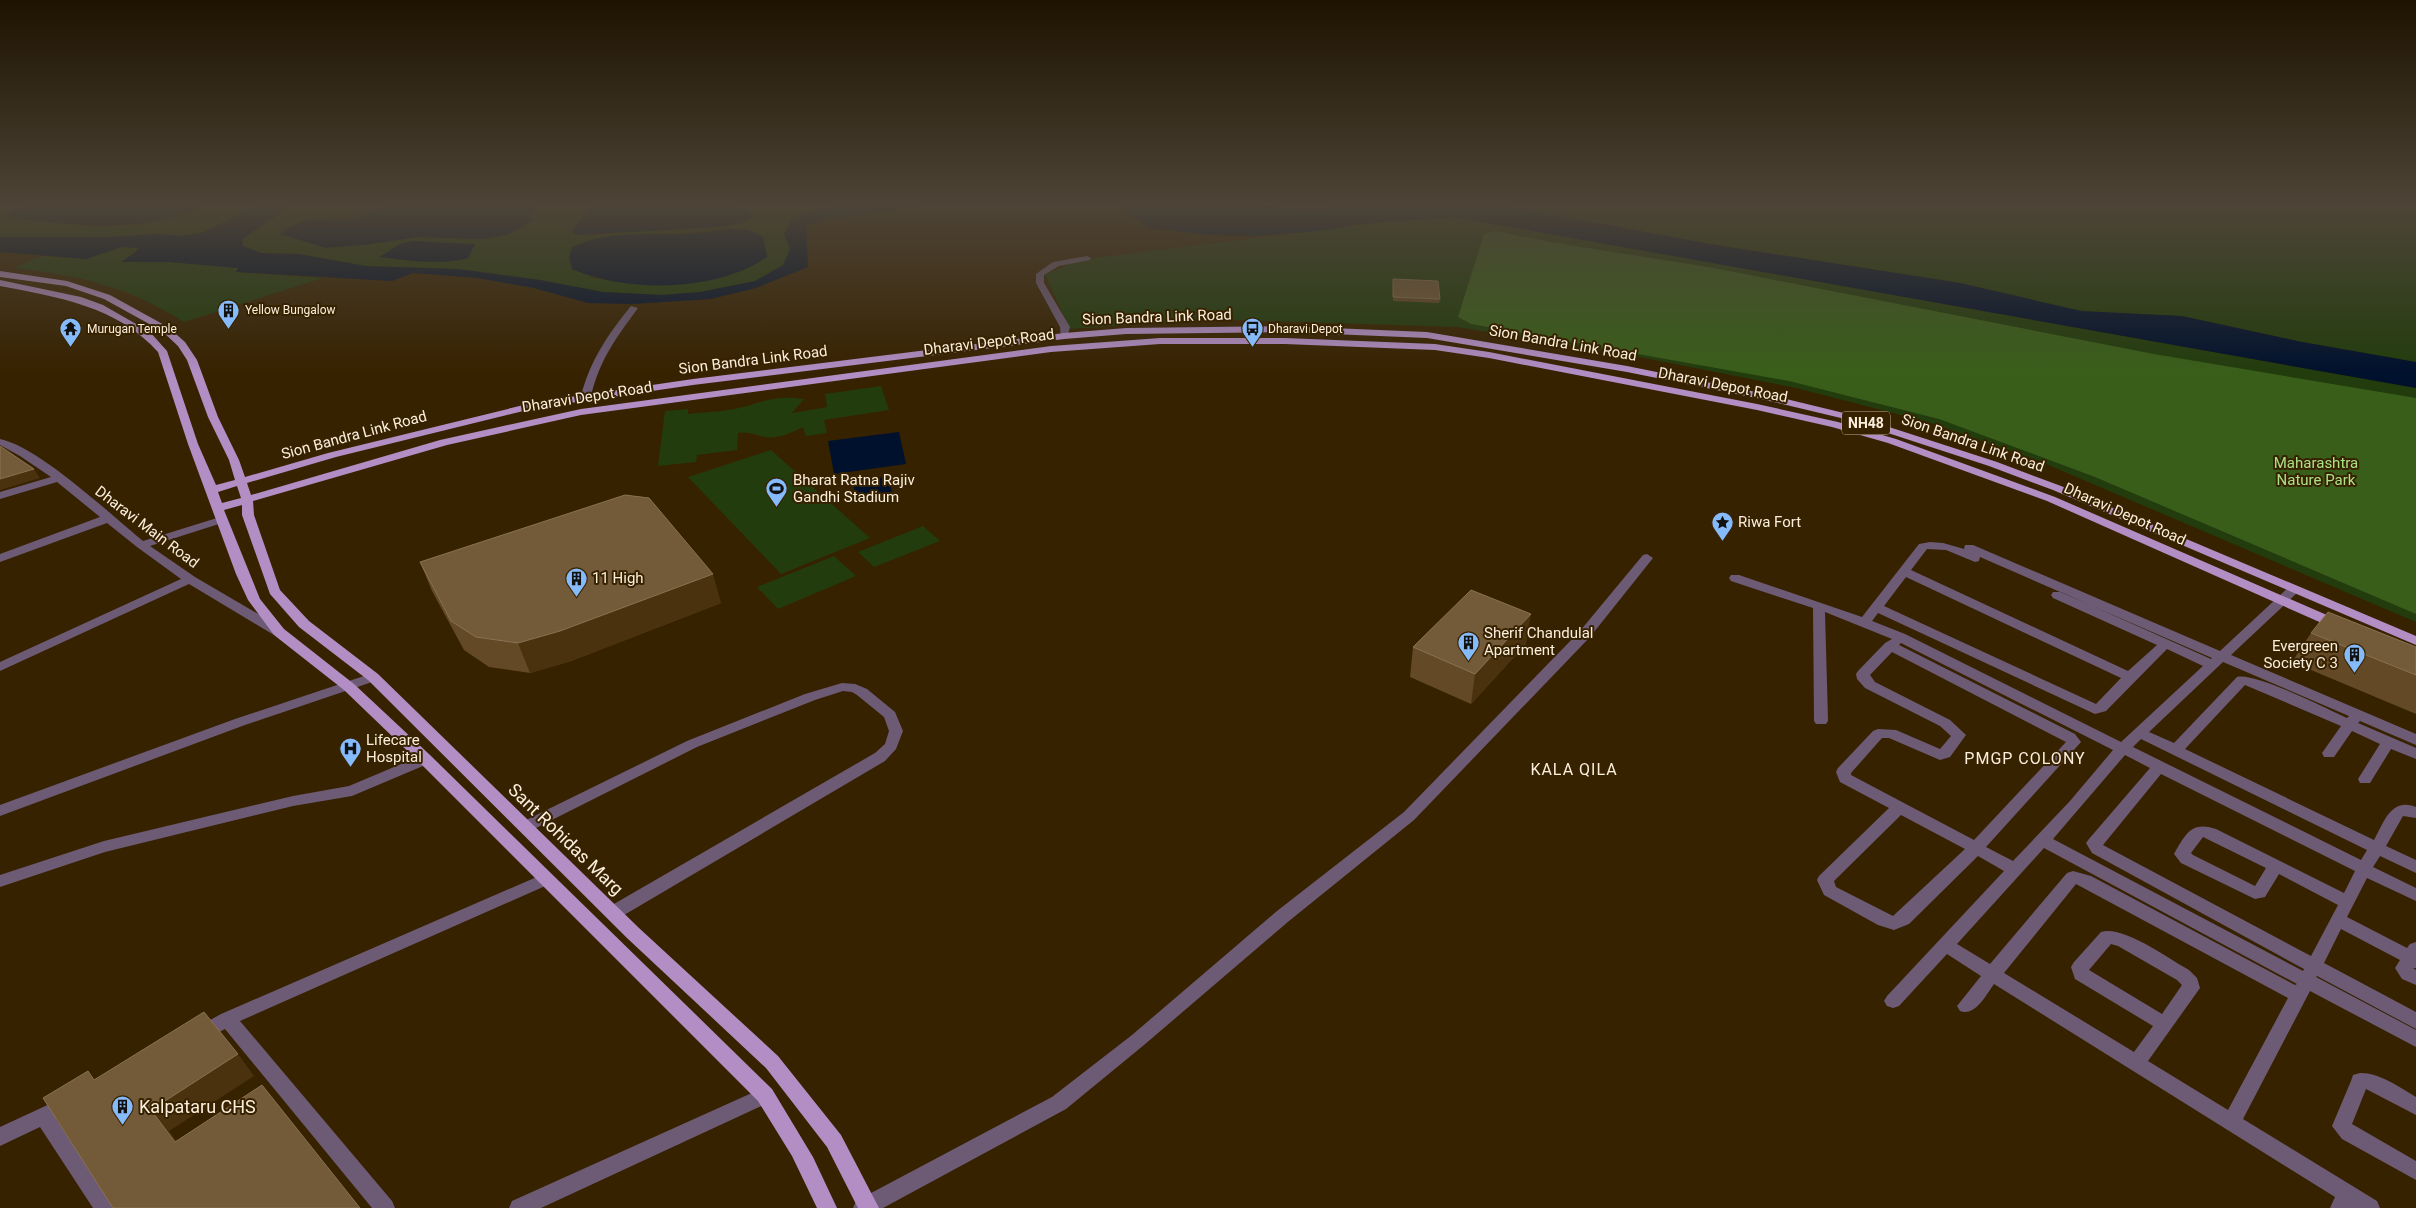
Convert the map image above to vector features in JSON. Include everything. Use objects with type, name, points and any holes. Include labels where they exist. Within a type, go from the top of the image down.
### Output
[{"type":"main road","points":[[0,274],[67,284],[108,297],[165,329],[182,344],[192,360],[213,417],[242,482]]},
{"type":"main road","points":[[2,284],[22,276]]},
{"type":"main road","points":[[2,284],[78,299],[100,307],[147,334],[162,351],[193,444],[254,600],[279,632],[349,687],[425,759],[765,1095],[793,1138],[818,1185],[827,1208]]},
{"type":"main road","name":"Sion Bandra Link Road","points":[[212,490],[332,455],[536,405],[586,396],[733,377],[1126,330],[1284,328],[1427,334],[1627,369],[1808,406],[1938,446],[2057,488],[2416,641]]},
{"type":"main road","name":"Dharavi Depot Road","points":[[219,514],[248,500],[428,445],[516,424],[581,412],[734,391],[1051,349],[1160,341],[1295,341],[1444,349],[1555,367],[1834,424],[1936,456],[2051,499],[2352,632]]},
{"type":"main road","points":[[810,368],[810,381]]},
{"type":"main road","points":[[733,377],[734,391]]},
{"type":"main road","name":"Sant Rohidas Marg","points":[[242,482],[248,500],[248,515],[274,591],[304,624],[373,677],[674,971],[772,1062],[834,1141],[867,1207]]},
{"type":"main road","points":[[413,748],[434,737]]},
{"type":"main road","points":[[654,985],[674,971]]},
{"type":"street","points":[[1064,336],[1065,327],[1040,283],[1040,274],[1056,264],[1075,260]]},
{"type":"street","points":[[586,396],[595,364],[603,348],[634,308]]},
{"type":"street","name":"Dharavi Main Road","points":[[0,442],[34,458],[141,545],[190,579],[279,632]]},
{"type":"street","points":[[0,496],[60,478]]},
{"type":"street","points":[[141,545],[219,514]]},
{"type":"street","points":[[0,558],[108,518]]},
{"type":"street","points":[[1864,622],[1923,546],[1935,544],[1946,546],[2165,644],[2217,660]]},
{"type":"street","points":[[1969,548],[2353,720],[2388,742],[2416,754]]},
{"type":"street","points":[[867,1207],[1059,1103],[1138,1040],[1284,916],[1409,816],[1578,641],[1647,558]]},
{"type":"street","points":[[1904,571],[2130,677]]},
{"type":"street","points":[[1736,578],[1864,622],[2070,737],[2074,741],[1975,849],[1899,922],[1884,920],[1830,891],[1825,880],[1899,808]]},
{"type":"street","points":[[0,667],[190,579]]},
{"type":"street","points":[[1893,1001],[2075,805],[2122,749],[2294,589]]},
{"type":"street","points":[[1819,605],[1821,721]]},
{"type":"street","points":[[1876,607],[2096,709],[2101,708],[2165,644]]},
{"type":"street","points":[[1895,641],[2122,749],[2416,895]]},
{"type":"street","points":[[1895,641],[1864,674],[1864,679],[1870,685],[1946,723],[1959,735],[1945,753],[1940,755],[1891,733],[1883,732],[1878,734],[1843,772],[1844,778],[2015,869]]},
{"type":"street","points":[[0,811],[240,722],[349,687],[373,677]]},
{"type":"street","points":[[2176,750],[2242,680],[2258,684],[2353,720],[2416,740]]},
{"type":"street","points":[[525,827],[692,744],[810,697],[842,687],[855,688],[862,692],[890,715],[896,731],[891,746],[880,757],[614,913]]},
{"type":"street","points":[[2329,753],[2353,720]]},
{"type":"street","points":[[2140,733],[2416,867]]},
{"type":"street","points":[[2365,779],[2388,742]]},
{"type":"street","points":[[0,881],[104,846],[293,801],[352,791],[425,759]]},
{"type":"street","points":[[2158,768],[2094,842],[2097,849],[2138,871],[2252,952],[2306,981]]},
{"type":"street","points":[[2232,1122],[2376,848],[2398,812],[2406,809],[2416,813]]},
{"type":"street","points":[[2276,865],[2259,893],[2255,893],[2187,859],[2182,854],[2199,831],[2205,830],[2276,865],[2347,902]]},
{"type":"street","points":[[2042,840],[2124,892],[2252,952],[2306,981],[2373,1007],[2416,1021]]},
{"type":"street","points":[[2124,892],[2138,871]]},
{"type":"street","points":[[1966,1006],[2070,879],[2073,877],[2124,892]]},
{"type":"street","points":[[184,1042],[227,1019],[546,879]]},
{"type":"street","points":[[2338,920],[2414,956],[2404,968],[2408,974],[2416,978]]},
{"type":"street","points":[[2136,1063],[2191,988],[2189,979],[2122,940],[2107,937],[2080,967],[2081,974],[2164,1024]]},
{"type":"street","points":[[1945,945],[2232,1122],[2343,1201],[2370,1208]]},
{"type":"street","points":[[2373,1007],[2416,1039]]},
{"type":"street","points":[[227,1019],[385,1208]]},
{"type":"street","points":[[2416,1107],[2363,1080],[2360,1081],[2342,1126],[2349,1133],[2416,1171]]},
{"type":"street","points":[[519,1208],[765,1095]]},
{"type":"street","points":[[0,1137],[79,1097]]},
{"type":"street","points":[[44,1116],[104,1208]]},
{"type":"green space","points":[[31,260],[124,260],[122,262],[169,262],[238,268],[237,272],[323,278],[184,322],[142,299],[102,284],[13,268]]},
{"type":"green space","points":[[335,260],[447,262],[456,260],[598,260],[589,277],[632,284],[682,284],[756,260],[786,260],[784,265],[756,281],[700,292],[662,295],[603,292],[540,280],[458,269],[366,266]]},
{"type":"green space","name":"Maharashtra Nature Park","points":[[1084,260],[1698,260],[2416,388],[2416,622],[2039,461],[1928,422],[1796,388],[1619,353],[1457,327],[1211,319],[1070,329],[1045,275],[1071,263]]},
{"type":"green space","name":"Maharashtra Nature Park","points":[[1476,260],[1666,260],[1714,268],[2154,354],[2416,398],[2416,614],[2095,477],[1939,419],[1789,381],[1471,324],[1458,317]]},
{"type":"green space","points":[[1815,260],[2416,260],[2416,362],[2302,342],[2182,316],[2081,311],[1960,283]]},
{"type":"green space","points":[[881,386],[889,410],[824,420],[827,433],[806,436],[803,427],[775,437],[738,433],[737,450],[697,455],[696,462],[658,466],[665,411],[688,409],[688,414],[733,409],[777,398],[804,399],[792,413],[827,407],[825,394]]},
{"type":"green space","name":"Bharat Ratna Rajiv Gandhi Stadium","points":[[771,450],[870,538],[781,574],[688,477]]},
{"type":"green space","points":[[923,526],[940,541],[874,567],[858,552]]},
{"type":"green space","points":[[834,556],[856,576],[778,609],[757,587]]},
{"type":"water","points":[[123,260],[335,260],[366,266],[458,269],[540,280],[603,292],[662,295],[700,292],[755,281],[783,265],[785,260],[808,260],[808,267],[756,288],[711,299],[632,304],[588,303],[534,288],[477,278],[413,273],[392,281],[236,272],[238,268],[169,262],[121,262]]},
{"type":"water","points":[[409,260],[456,260],[447,262]]},
{"type":"water","points":[[570,260],[761,260],[747,269],[723,277],[698,283],[671,285],[618,282],[594,277],[572,269]]},
{"type":"water","points":[[1698,260],[1815,260],[1960,283],[2081,311],[2182,316],[2302,342],[2416,362],[2416,388]]},
{"type":"water","points":[[899,432],[906,464],[834,474],[828,441]]},
{"type":"water","points":[[884,477],[889,478],[892,492],[859,499],[856,496],[853,486],[860,481]]},
{"type":"building","points":[[1393,279],[1438,281],[1440,299],[1393,297]]},
{"type":"building","points":[[0,446],[34,469],[0,479]]},
{"type":"building","name":"11 High","points":[[625,495],[649,498],[713,574],[560,631],[518,643],[476,637],[451,621],[420,562]]},
{"type":"building","points":[[1471,590],[1531,614],[1475,674],[1413,647]]},
{"type":"building","points":[[2328,612],[2416,647],[2416,675],[2311,633]]},
{"type":"building","name":"Kalpataru CHS","points":[[204,1012],[238,1054],[151,1110],[175,1142],[262,1085],[360,1208],[113,1208],[43,1098],[88,1071],[94,1080]]},
{"type":"place","name":"Yellow Bungalow","points":[[229,329]]},
{"type":"place","name":"Murugan Temple","points":[[71,348]]},
{"type":"place","name":"Dharavi Depot","points":[[1252,348]]},
{"type":"place","name":"Bharat Ratna Rajiv Gandhi Stadium","points":[[777,508]]},
{"type":"place","name":"Riwa Fort","points":[[1722,541]]},
{"type":"place","name":"11 High","points":[[576,597]]},
{"type":"place","name":"Sherif Chandulal Apartment","points":[[1468,661]]},
{"type":"place","name":"Evergreen Society C 3","points":[[2354,674]]},
{"type":"place","name":"Lifecare Hospital","points":[[350,768]]},
{"type":"place","name":"Kalpataru CHS","points":[[123,1125]]},
{"type":"district","name":"PMGP COLONY","points":[[2025,758]]},
{"type":"district","name":"KALA QILA","points":[[1574,769]]}]
